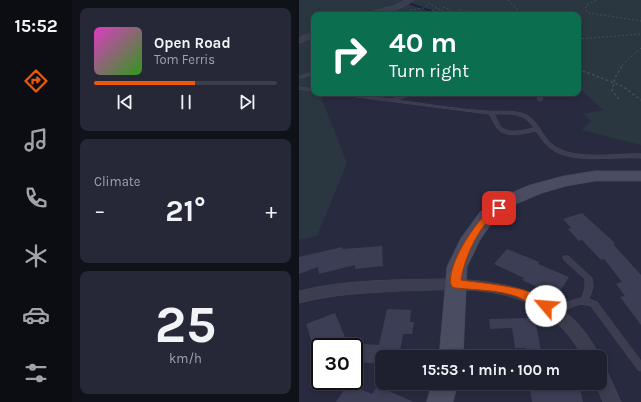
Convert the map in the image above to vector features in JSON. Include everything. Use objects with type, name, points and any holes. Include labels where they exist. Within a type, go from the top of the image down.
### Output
[{"type":"street","points":[[376,12],[395,8],[411,0]]},
{"type":"street","points":[[299,40],[311,35]]},
{"type":"street","points":[[452,350],[457,267],[471,238],[487,216],[510,200],[536,189],[564,181],[595,176],[641,176]]},
{"type":"street","points":[[299,297],[348,288],[455,284],[514,291],[536,300],[556,312],[581,337],[588,350]]},
{"type":"street","points":[[440,402],[443,390]]},
{"type":"street","points":[[607,390],[612,402]]},
{"type":"lane","points":[[393,12],[395,8]]},
{"type":"lane","points":[[299,78],[311,74]]},
{"type":"lane","points":[[299,88],[311,90]]},
{"type":"lane","points":[[358,96],[491,113],[522,114],[529,118],[538,129],[546,143],[557,150],[571,155],[586,157],[611,155],[641,156]]},
{"type":"lane","points":[[389,100],[404,96]]},
{"type":"lane","points":[[540,100],[541,96]]},
{"type":"lane","points":[[491,113],[501,130],[513,133],[538,129]]},
{"type":"lane","points":[[566,258],[588,278],[589,287],[585,300]]},
{"type":"lane","points":[[556,312],[577,301],[585,300],[594,304],[641,367]]},
{"type":"path","points":[[508,0],[520,12]]},
{"type":"path","points":[[596,0],[587,5],[585,10],[589,13],[641,22]]},
{"type":"path","points":[[407,12],[404,11],[424,8],[429,3],[442,11],[444,7],[446,7],[454,12]]},
{"type":"path","points":[[427,12],[437,8]]},
{"type":"path","points":[[460,12],[459,8],[470,12]]},
{"type":"path","points":[[581,39],[641,34]]},
{"type":"path","points":[[619,99],[612,92],[612,82],[617,71],[641,48]]},
{"type":"path","points":[[581,70],[629,90],[641,100]]},
{"type":"shaded area","points":[[299,0],[641,0],[641,145],[582,130],[591,121],[583,114],[603,110],[581,90],[581,12],[311,12],[311,96],[320,96],[347,163],[317,236],[299,240]]},
{"type":"building","points":[[582,213],[615,243],[613,244],[641,275],[641,325],[620,297],[625,296],[616,284],[622,282],[604,259],[601,260],[582,240],[579,241],[568,229],[571,228],[563,219]]},
{"type":"building","points":[[382,246],[383,266],[355,269],[355,265],[319,274],[318,267],[299,274],[299,257],[342,247],[343,249]]},
{"type":"building","points":[[507,249],[539,262],[538,264],[569,277],[559,293],[543,286],[541,289],[522,280],[524,278],[494,264]]},
{"type":"building","points":[[387,309],[411,310],[410,322],[414,322],[412,334],[403,334],[400,350],[375,350],[375,363],[363,362],[363,344],[379,345]]},
{"type":"building","points":[[335,313],[345,337],[311,338],[311,340],[306,324]]},
{"type":"building","points":[[535,318],[541,350],[515,348],[512,328],[490,329],[489,319]]},
{"type":"building","points":[[375,389],[386,390],[414,402],[336,402],[344,390],[362,390],[372,394]]},
{"type":"building","points":[[530,390],[580,390],[583,402],[532,402]]},
{"type":"waterway","points":[[411,4],[433,12]]},
{"type":"route","points":[[499,208],[487,216],[471,238],[457,267],[455,284],[514,291],[546,306]]}]
